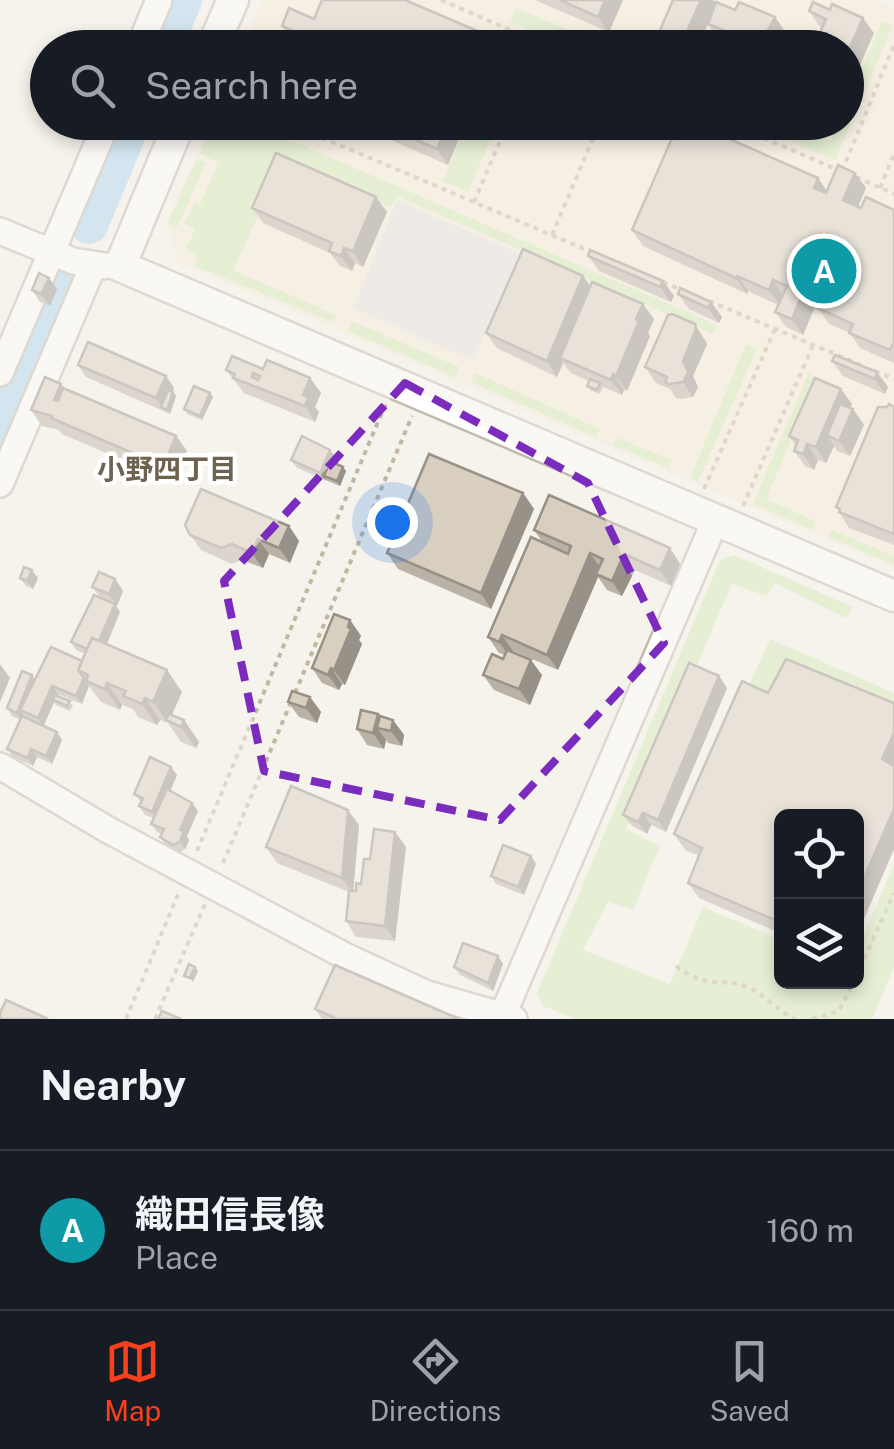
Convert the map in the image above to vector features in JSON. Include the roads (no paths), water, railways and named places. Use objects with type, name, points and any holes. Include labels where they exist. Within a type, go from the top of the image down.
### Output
[{"type":"street","points":[[146,30],[159,0]]},
{"type":"street","points":[[220,30],[232,0]]},
{"type":"street","points":[[0,374],[99,140]]},
{"type":"street","points":[[0,484],[171,140]]},
{"type":"street","points":[[0,231],[51,253],[106,266],[719,508],[894,596]]},
{"type":"street","points":[[0,766],[212,887],[427,994],[506,1018],[719,508]]},
{"type":"waterway","points":[[170,30],[183,0]]},
{"type":"waterway","points":[[89,225],[124,140]]},
{"type":"waterway","points":[[0,431],[67,277]]},
{"type":"place","name":"織田信長像","points":[[824,271]]},
{"type":"district","name":"小野四丁目","points":[[167,468]]}]
